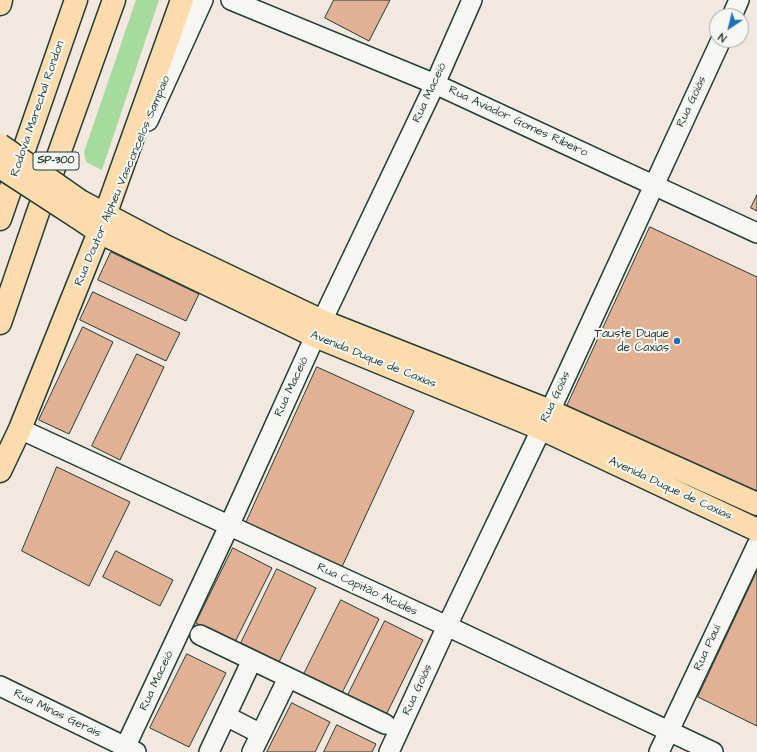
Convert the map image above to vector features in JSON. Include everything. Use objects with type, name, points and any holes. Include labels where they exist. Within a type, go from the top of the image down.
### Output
[{"type":"main road","points":[[0,4],[1,0]]},
{"type":"main road","name":"Rodovia Marechal Rondon","points":[[0,219],[76,0]]},
{"type":"main road","name":"SP-300","points":[[0,323],[42,200],[114,0]]},
{"type":"main road","points":[[102,223],[182,0]]},
{"type":"main road","name":"Avenida Duque de Caxias","points":[[0,145],[79,209]]},
{"type":"main road","name":"Avenida Duque de Caxias","points":[[0,167],[79,209],[102,223],[318,329],[757,504]]},
{"type":"main road","name":"Rua Doutor Alpheu Vasconcelos Sampaio","points":[[0,471],[20,429],[102,223]]},
{"type":"main road","name":"Avenida Duque de Caxias","points":[[546,420],[757,530]]},
{"type":"street","name":"Rua Doutor Alpheu Vasconcelos Sampaio","points":[[102,223],[203,0]]},
{"type":"street","name":"Rua Aviador Gomes Ribeiro","points":[[231,0],[435,84],[757,233]]},
{"type":"street","name":"Rua Maceió","points":[[128,750],[318,329],[435,84],[472,0]]},
{"type":"street","name":"Rua Goiás","points":[[389,752],[446,626],[546,420],[717,48]]},
{"type":"street","name":"Rua Capitão Alcides","points":[[20,429],[446,626],[713,752]]},
{"type":"street","name":"Rua Piauí","points":[[659,752],[757,545]]},
{"type":"street","points":[[200,635],[385,724]]},
{"type":"street","points":[[209,752],[252,660]]},
{"type":"street","points":[[252,752],[288,678]]},
{"type":"street","name":"Rua Minas Gerais","points":[[0,686],[128,750]]},
{"type":"street","points":[[226,716],[261,734]]},
{"type":"green space","points":[[136,0],[159,0],[102,170],[86,162],[84,152]]},
{"type":"building","points":[[334,0],[390,0],[369,41],[325,18]]},
{"type":"building","points":[[757,195],[757,211],[751,208]]},
{"type":"building","name":"Tauste Duque de Caxias","points":[[650,227],[757,277],[757,494],[567,406]]},
{"type":"building","points":[[111,252],[199,294],[186,321],[98,280]]},
{"type":"building","points":[[93,292],[180,333],[166,361],[80,320]]},
{"type":"building","points":[[83,327],[113,342],[69,434],[39,420]]},
{"type":"building","points":[[137,354],[164,367],[120,460],[92,446]]},
{"type":"building","points":[[317,367],[414,411],[341,569],[245,525]]},
{"type":"building","points":[[57,467],[130,502],[89,586],[22,551]]},
{"type":"building","points":[[233,548],[272,568],[235,642],[196,623]]},
{"type":"building","points":[[116,551],[173,580],[160,606],[103,577]]},
{"type":"building","points":[[277,569],[316,588],[279,662],[241,643]]},
{"type":"building","points":[[757,571],[757,726],[698,697]]},
{"type":"building","points":[[341,600],[379,619],[342,693],[304,674]]},
{"type":"building","points":[[385,621],[423,640],[386,715],[348,695]]},
{"type":"building","points":[[187,654],[226,673],[189,747],[150,728]]},
{"type":"building","points":[[292,703],[330,722],[315,752],[267,752]]},
{"type":"building","points":[[337,725],[376,744],[372,752],[324,752]]},
{"type":"place","name":"Tauste Duque de Caxias","points":[[677,341]]}]
